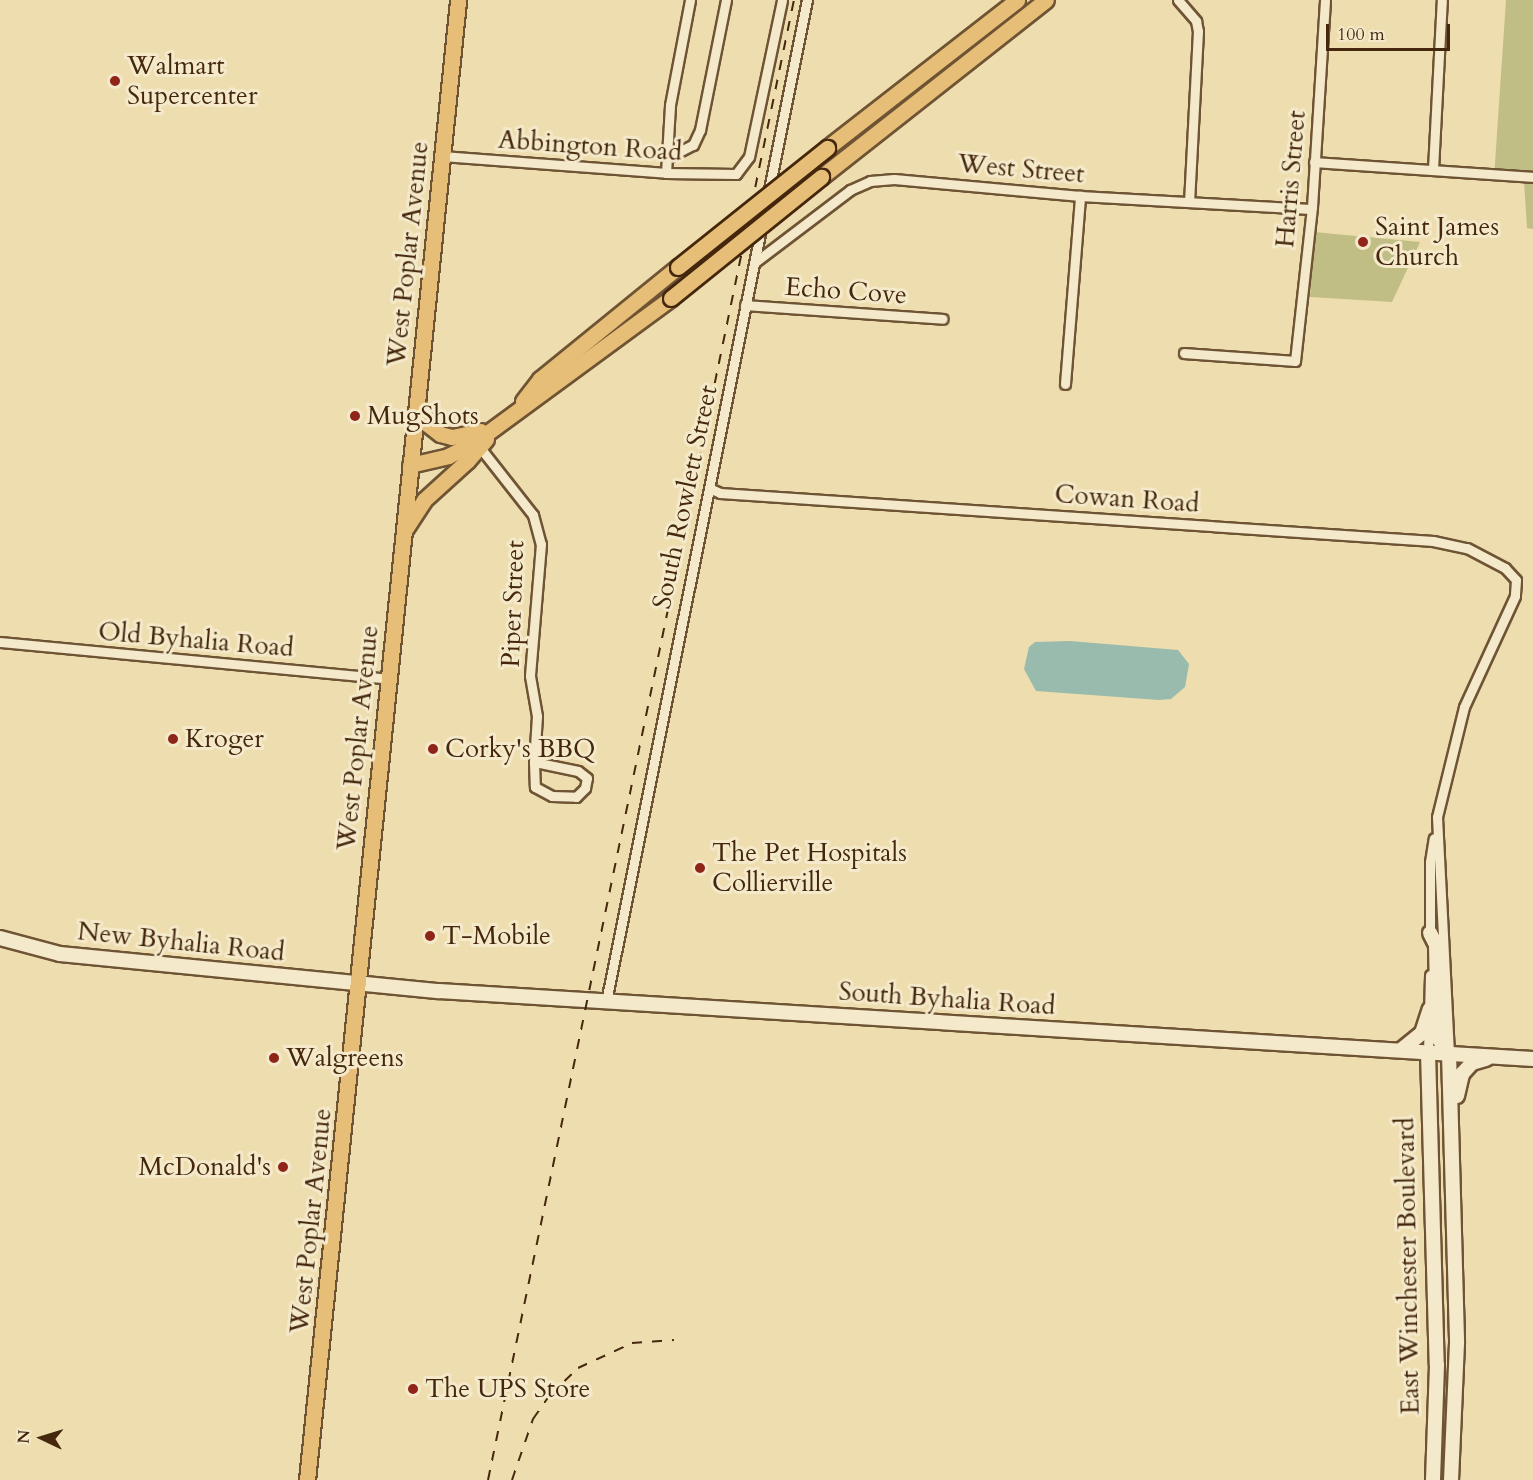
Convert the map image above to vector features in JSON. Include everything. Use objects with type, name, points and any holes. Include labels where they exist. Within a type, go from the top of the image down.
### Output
[{"type":"main road","name":"West Poplar Avenue","points":[[307,1480],[458,0]]},
{"type":"main road","points":[[515,410],[540,379],[827,148],[1017,0]]},
{"type":"main road","points":[[410,465],[448,456],[474,441],[515,410],[552,388],[671,298],[1037,3]]},
{"type":"main road","points":[[416,403],[420,414],[435,431],[474,441]]},
{"type":"main road","points":[[403,535],[424,500],[474,441]]},
{"type":"main road","points":[[1430,933],[1436,945],[1438,1038],[1449,1053]]},
{"type":"main road","name":"New Byhalia Road","points":[[0,938],[60,954],[359,984]]},
{"type":"main road","name":"South Byhalia Road","points":[[359,984],[606,1002],[1526,1058]]},
{"type":"main road","points":[[1401,1050],[1422,1033],[1430,1009]]},
{"type":"main road","points":[[1428,1052],[1437,1056],[1443,1066],[1446,1155],[1454,1200]]},
{"type":"main road","name":"East Winchester Boulevard","points":[[1428,1052],[1437,1365],[1433,1480]]},
{"type":"main road","name":"East Winchester Boulevard","points":[[1449,1053],[1454,1200],[1456,1410],[1451,1480]]},
{"type":"main road","points":[[1454,1200],[1457,1088],[1472,1063],[1493,1056]]},
{"type":"main road","points":[[1435,1267],[1455,1275]]},
{"type":"street","points":[[666,174],[670,105],[690,0]]},
{"type":"street","points":[[667,158],[693,145],[700,130],[726,0]]},
{"type":"street","name":"Abbington Road","points":[[442,156],[666,174],[736,174],[749,157],[782,0]]},
{"type":"street","name":"South Rowlett Street","points":[[606,1002],[807,0]]},
{"type":"street","points":[[1178,0],[1196,21],[1198,31],[1189,202]]},
{"type":"street","name":"Harris Street","points":[[1184,353],[1295,361],[1311,209],[1325,0]]},
{"type":"street","points":[[1433,169],[1442,0]]},
{"type":"street","points":[[1314,162],[1533,177]]},
{"type":"street","name":"West Street","points":[[754,263],[850,190],[870,181],[894,179],[1080,196],[1311,209]]},
{"type":"street","points":[[1065,384],[1080,196]]},
{"type":"street","name":"Echo Cove","points":[[745,305],[944,319]]},
{"type":"street","name":"Piper Street","points":[[474,441],[533,514],[541,544],[530,676],[537,717],[534,762],[535,787],[552,796],[576,797],[585,788],[587,778],[578,771],[534,762]]},
{"type":"street","name":"Cowan Road","points":[[709,488],[720,493],[1449,543],[1476,551],[1505,568],[1516,580],[1515,596],[1464,707],[1441,791],[1436,836]]},
{"type":"street","name":"Old Byhalia Road","points":[[0,642],[388,679]]},
{"type":"street","points":[[1428,1052],[1430,862],[1436,836]]},
{"type":"street","points":[[1436,836],[1444,921],[1449,1053]]},
{"type":"shaded area","points":[[1506,0],[1533,0],[1533,229],[1527,228],[1524,181],[1494,178]]},
{"type":"shaded area","points":[[1314,232],[1420,242],[1392,302],[1310,297]]},
{"type":"shaded area","points":[[1070,641],[1178,650],[1189,664],[1185,687],[1171,699],[1159,700],[1036,691],[1024,669],[1029,647],[1035,642]]},
{"type":"railway","points":[[488,1480],[794,0]]},
{"type":"railway","points":[[512,1480],[533,1419],[550,1395],[578,1368],[632,1343],[674,1340]]},
{"type":"place","name":"Walmart Supercenter","points":[[115,81]]},
{"type":"place","name":"Saint James Church","points":[[1363,242]]},
{"type":"place","name":"MugShots","points":[[355,416]]},
{"type":"place","name":"Kroger","points":[[173,739]]},
{"type":"place","name":"Corky's BBQ","points":[[433,749]]},
{"type":"place","name":"The Pet Hospitals Collierville","points":[[700,868]]},
{"type":"place","name":"T-Mobile","points":[[430,936]]},
{"type":"place","name":"Walgreens","points":[[274,1058]]},
{"type":"place","name":"McDonald's","points":[[283,1167]]},
{"type":"place","name":"The UPS Store","points":[[413,1389]]}]
